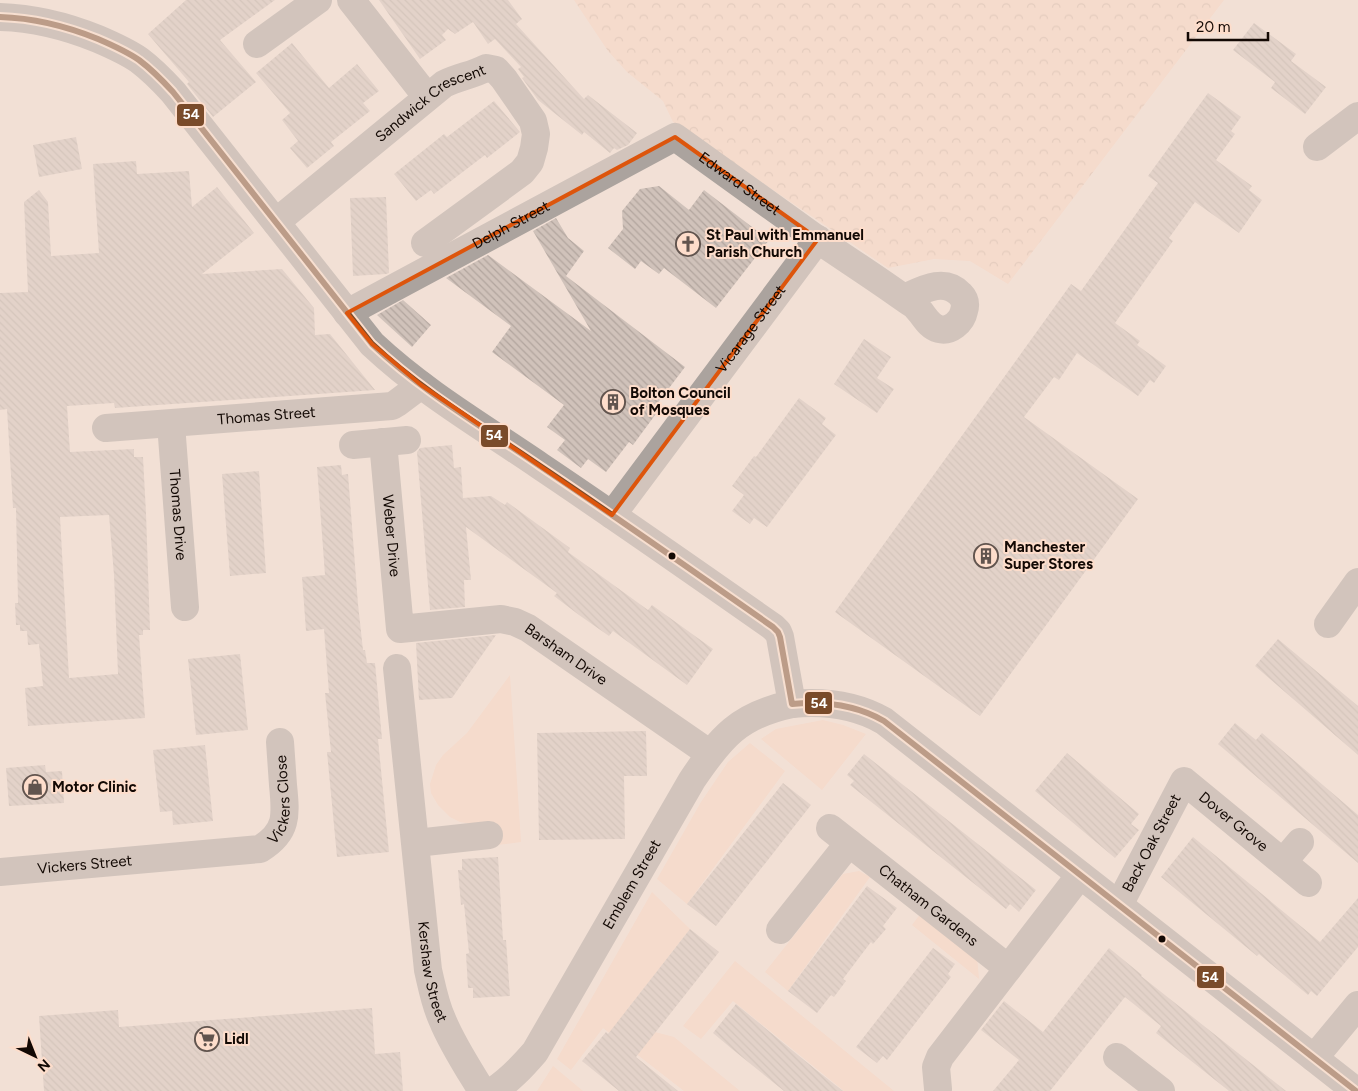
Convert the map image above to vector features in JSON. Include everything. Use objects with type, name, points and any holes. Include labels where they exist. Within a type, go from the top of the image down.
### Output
[{"type":"street","points":[[257,44],[318,0]]},
{"type":"street","points":[[351,0],[427,98]]},
{"type":"street","points":[[0,17],[38,20],[72,29],[114,46],[152,70],[173,92],[372,344],[389,360],[421,385],[612,514],[773,627],[780,637],[792,704]]},
{"type":"street","name":"Sandwick Crescent","points":[[276,222],[444,84],[453,79],[476,74],[486,68],[491,68],[496,70],[504,79],[533,121],[536,134],[530,162],[522,172],[425,243]]},
{"type":"street","points":[[1317,148],[1358,116]]},
{"type":"street","name":"Edward Street","points":[[675,137],[818,240],[904,298]]},
{"type":"street","name":"Delph Street","points":[[347,313],[675,137]]},
{"type":"street","name":"Vicarage Street","points":[[612,514],[818,240]]},
{"type":"street","name":"Thomas Street","points":[[106,428],[392,406],[421,385]]},
{"type":"street","name":"Thomas Drive","points":[[171,424],[185,607]]},
{"type":"street","name":"Weber Drive","points":[[353,445],[395,441],[400,629]]},
{"type":"street","points":[[1328,624],[1358,582]]},
{"type":"street","name":"Barsham Drive","points":[[400,629],[501,619],[515,622],[528,628],[709,754]]},
{"type":"street","name":"Kershaw Street","points":[[398,668],[428,970],[441,1019],[482,1091]]},
{"type":"street","name":"Emblem Street","points":[[493,1091],[519,1070],[535,1052],[692,780],[709,754],[733,729],[751,717],[771,708],[813,702],[832,703],[854,708],[874,715],[884,721],[1356,1091]]},
{"type":"street","name":"Vickers Close","points":[[170,858],[260,849],[278,834],[284,822],[285,810],[280,742]]},
{"type":"street","name":"Dover Grove","points":[[1184,781],[1308,883]]},
{"type":"street","name":"Back Oak Street","points":[[1119,905],[1184,781]]},
{"type":"street","points":[[416,843],[489,835]]},
{"type":"street","name":"Chatham Gardens","points":[[780,930],[840,835],[1008,968]]},
{"type":"street","points":[[1283,862],[1300,842]]},
{"type":"street","name":"Vickers Street","points":[[0,872],[170,858]]},
{"type":"street","points":[[938,1089],[936,1067],[940,1057],[1080,875]]},
{"type":"street","points":[[1314,1058],[1358,1005]]},
{"type":"street","points":[[1117,1056],[1156,1090]]},
{"type":"highlighted area","points":[[675,137],[818,239],[612,515],[421,385],[372,344],[347,313]]},
{"type":"green space","points":[[574,0],[1224,0],[1008,284],[970,261],[934,259],[888,268],[673,122],[663,101],[627,72],[608,51]]},
{"type":"green space","points":[[510,675],[521,842],[497,845],[473,824],[460,822],[450,817],[438,805],[431,793],[430,784],[436,765],[443,755],[467,733]]},
{"type":"green space","points":[[823,720],[866,734],[822,790],[761,739],[776,729]]},
{"type":"green space","points":[[750,743],[785,771],[687,904],[657,879],[701,802],[728,762]]},
{"type":"green space","points":[[859,871],[870,877],[788,991],[765,972],[843,874]]},
{"type":"green space","points":[[652,892],[690,929],[627,1010],[655,1032],[674,1037],[740,1091],[684,1091],[603,1028],[571,1070],[557,1059]]},
{"type":"green space","points":[[921,913],[977,957],[979,979],[912,925]]},
{"type":"green space","points":[[735,961],[894,1091],[844,1091],[733,1001],[701,1039],[683,1026]]},
{"type":"green space","points":[[553,1066],[583,1091],[537,1091]]},
{"type":"building","points":[[186,0],[275,0],[220,40],[256,82],[213,117],[187,84],[189,82],[148,34]]},
{"type":"building","points":[[379,0],[508,0],[522,19],[516,24],[584,99],[588,95],[637,133],[628,145],[617,150],[614,148],[610,153],[584,132],[582,135],[538,100],[522,78],[524,77],[518,69],[521,67],[495,39],[488,44],[473,22],[455,34],[448,29],[442,35],[446,40],[420,59]]},
{"type":"building","points":[[1254,23],[1296,54],[1291,61],[1326,87],[1305,114],[1271,88],[1275,82],[1233,50]]},
{"type":"building","points":[[292,43],[329,88],[357,64],[379,91],[363,103],[370,111],[331,142],[334,146],[307,168],[290,148],[298,141],[282,120],[290,113],[256,73]]},
{"type":"building","name":"Manchester Super Stores","points":[[1208,93],[1241,117],[1231,131],[1235,134],[1216,160],[1252,186],[1249,190],[1262,200],[1239,233],[1195,202],[1169,238],[1173,241],[1115,323],[1140,341],[1137,345],[1166,366],[1154,383],[1150,380],[1138,396],[1077,353],[1059,380],[1054,377],[1024,417],[1138,499],[980,716],[835,612],[1071,284],[1081,291],[1158,183],[1148,176]]},
{"type":"building","points":[[494,101],[520,132],[487,158],[485,155],[434,194],[431,190],[416,201],[394,174],[444,134],[447,137]]},
{"type":"building","points":[[76,137],[82,169],[39,177],[33,145]]},
{"type":"building","points":[[136,161],[137,174],[189,171],[192,207],[217,187],[254,233],[202,274],[282,269],[314,308],[315,335],[330,334],[375,390],[115,408],[114,403],[67,406],[70,452],[134,449],[134,457],[143,457],[150,630],[143,630],[143,635],[139,635],[145,718],[28,726],[25,688],[43,686],[39,644],[28,645],[27,631],[20,631],[20,625],[16,625],[15,603],[18,603],[16,508],[13,508],[7,409],[0,410],[0,293],[28,292],[24,202],[39,190],[48,202],[51,256],[99,253],[93,164]],"holes":[[[109,515],[114,575],[118,674],[69,678],[60,517]]]},
{"type":"building","name":"St Paul with Emmanuel Parish Church","points":[[659,186],[689,210],[704,190],[769,240],[716,308],[664,268],[659,274],[641,261],[635,269],[608,248],[623,229],[622,211],[640,189]]},
{"type":"building","points":[[386,197],[389,273],[353,276],[350,198]]},
{"type":"building","points":[[556,218],[568,238],[584,251],[566,276],[685,367],[657,404],[661,407],[633,445],[629,442],[606,472],[588,459],[581,468],[557,450],[565,440],[547,427],[564,405],[492,352],[511,326],[446,278],[488,255],[591,331],[533,231]]},
{"type":"building","points":[[403,300],[431,325],[412,347],[377,315]]},
{"type":"building","points":[[864,339],[891,357],[877,378],[894,389],[877,413],[834,384]]},
{"type":"building","points":[[799,398],[826,418],[822,424],[836,435],[767,527],[754,518],[750,524],[732,511],[744,495],[732,486],[754,456],[756,457]]},
{"type":"building","points":[[452,445],[454,468],[461,467],[463,498],[491,496],[505,505],[507,502],[570,548],[568,552],[648,610],[652,605],[713,649],[687,685],[613,631],[609,636],[579,615],[554,596],[557,593],[466,527],[471,580],[464,580],[465,607],[430,610],[417,452],[420,448]]},
{"type":"building","points":[[341,465],[342,475],[348,474],[363,650],[365,650],[367,663],[375,663],[382,739],[378,739],[389,852],[337,857],[327,752],[331,752],[325,693],[329,693],[324,629],[306,631],[302,577],[325,575],[317,467]]},
{"type":"building","points":[[259,471],[266,573],[230,576],[222,474]]},
{"type":"building","points":[[496,635],[452,698],[419,700],[416,643]]},
{"type":"building","points":[[1278,639],[1358,706],[1358,755],[1255,666]]},
{"type":"building","points":[[240,654],[248,730],[196,735],[188,659]]},
{"type":"building","points":[[1235,723],[1256,740],[1262,733],[1358,815],[1358,863],[1218,744]]},
{"type":"building","points":[[646,731],[647,776],[624,776],[625,839],[539,840],[537,733]]},
{"type":"building","points":[[205,745],[213,821],[173,825],[172,811],[160,812],[153,750]]},
{"type":"building","points":[[1067,753],[1139,814],[1131,824],[1139,830],[1115,858],[1035,791]]},
{"type":"building","points":[[864,754],[1036,890],[1019,912],[1010,904],[1006,909],[850,785],[854,781],[847,775]]},
{"type":"building","name":"Motor Clinic","points":[[45,765],[46,772],[62,771],[64,803],[9,806],[6,768]]},
{"type":"building","points":[[783,783],[811,805],[716,926],[687,904]]},
{"type":"building","points":[[1193,837],[1320,942],[1358,898],[1358,947],[1317,996],[1311,991],[1308,995],[1259,954],[1257,956],[1161,877]]},
{"type":"building","points":[[498,857],[503,940],[506,940],[510,996],[473,998],[473,988],[468,988],[466,954],[469,953],[464,904],[461,905],[458,870],[462,870],[462,859]]},
{"type":"building","points":[[867,886],[897,908],[883,926],[886,929],[873,944],[871,942],[843,979],[846,981],[834,997],[831,995],[817,1013],[788,991]]},
{"type":"building","points":[[690,929],[719,952],[636,1057],[678,1091],[619,1091],[582,1061],[606,1032],[608,1034]]},
{"type":"building","points":[[933,948],[955,964],[948,974],[951,977],[887,1060],[883,1056],[877,1063],[856,1047]]},
{"type":"building","points":[[1109,948],[1141,976],[1286,1091],[1229,1091],[1156,1033],[1161,1026],[1125,997],[1050,1091],[993,1091],[1019,1060],[981,1030],[1004,1001],[1043,1032]]},
{"type":"building","points":[[736,1004],[843,1091],[784,1091],[732,1049],[713,1033]]},
{"type":"building","name":"Lidl","points":[[372,1008],[375,1054],[400,1052],[403,1091],[44,1091],[39,1016],[118,1010],[119,1027]]},
{"type":"transit line","name":"54","points":[[0,17],[38,21],[74,30],[119,48],[143,63],[173,92],[372,344],[412,378],[475,423],[599,506],[773,627],[780,637],[792,704],[840,705],[862,711],[884,721],[1356,1091]]},
{"type":"place","name":"St Paul with Emmanuel Parish Church","points":[[688,244]]},
{"type":"place","name":"Bolton Council of Mosques","points":[[613,402]]},
{"type":"place","name":"Manchester Super Stores","points":[[986,556]]},
{"type":"place","name":"Motor Clinic","points":[[35,787]]},
{"type":"place","name":"Lidl","points":[[207,1039]]}]
